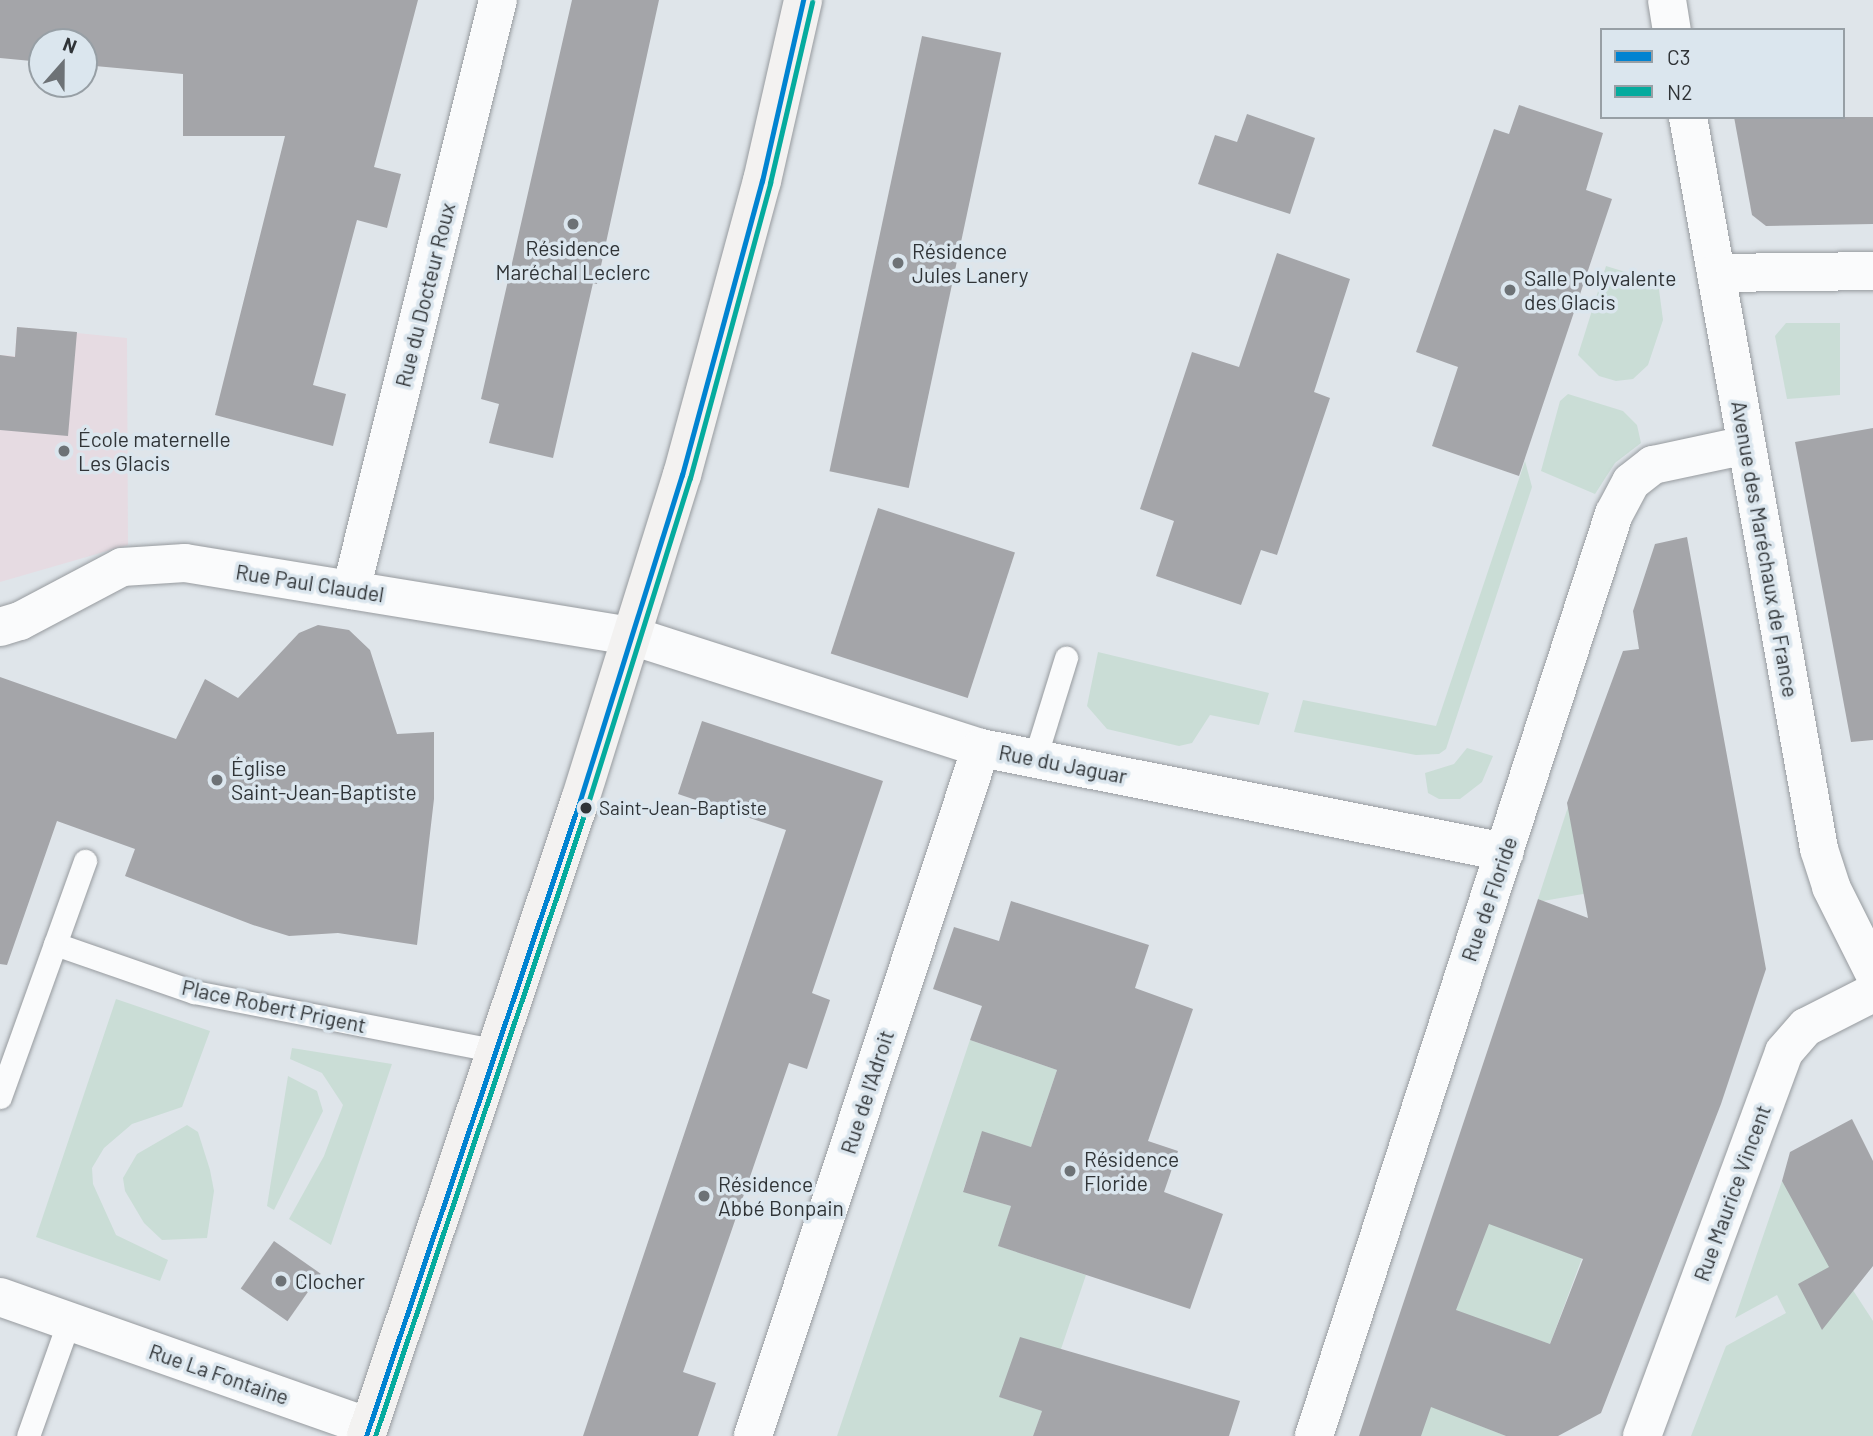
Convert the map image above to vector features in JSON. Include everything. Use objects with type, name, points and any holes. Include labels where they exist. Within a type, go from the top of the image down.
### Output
[{"type":"street","name":"Rue du Docteur Roux","points":[[351,590],[498,0]]},
{"type":"street","points":[[368,1431],[497,1051],[632,636],[732,299],[803,0]]},
{"type":"street","points":[[1667,0],[1672,28]]},
{"type":"street","name":"Avenue des Maréchaux de France","points":[[1688,119],[1819,849],[1831,887],[1873,971]]},
{"type":"street","points":[[1717,273],[1873,271]]},
{"type":"street","name":"Rue de Floride","points":[[1314,1436],[1625,492],[1653,465],[1746,445]]},
{"type":"street","name":"Rue Paul Claudel","points":[[0,627],[20,621],[106,574],[141,562],[185,563],[632,636]]},
{"type":"street","name":"Rue du Jaguar","points":[[632,636],[981,748],[1505,852]]},
{"type":"street","name":"Rue de l'Adroit","points":[[753,1436],[981,748]]},
{"type":"street","name":"Rue Maurice Vincent","points":[[1642,1436],[1784,1052],[1806,1027],[1873,993]]},
{"type":"street","name":"Rue La Fontaine","points":[[0,1297],[368,1431]]},
{"type":"lane","points":[[1035,758],[1066,658]]},
{"type":"lane","points":[[0,1097],[85,861]]},
{"type":"lane","name":"Place Robert Prigent","points":[[55,944],[194,992],[497,1051]]},
{"type":"lane","points":[[28,1436],[69,1321]]},
{"type":"shaded area","points":[[1606,266],[1658,282],[1663,320],[1648,365],[1633,379],[1616,381],[1599,376],[1578,355]]},
{"type":"shaded area","points":[[1786,323],[1840,323],[1840,395],[1787,399],[1775,336]]},
{"type":"shaded area","name":"École maternelle Les Glacis","points":[[17,327],[127,338],[128,545],[0,582],[0,355],[15,356]]},
{"type":"shaded area","points":[[1568,394],[1623,411],[1637,425],[1641,443],[1615,463],[1595,494],[1541,471],[1560,401]]},
{"type":"shaded area","points":[[1525,461],[1532,487],[1446,749],[1439,754],[1416,755],[1294,732],[1303,700],[1436,726]]},
{"type":"shaded area","points":[[1098,652],[1269,693],[1259,725],[1210,715],[1192,743],[1179,746],[1107,729],[1087,706]]},
{"type":"shaded area","points":[[1467,748],[1493,756],[1482,782],[1460,799],[1439,799],[1428,793],[1425,773],[1454,764]]},
{"type":"shaded area","points":[[1581,767],[1623,887],[1543,901],[1538,899]]},
{"type":"shaded area","points":[[116,999],[210,1031],[182,1107],[132,1124],[104,1148],[92,1168],[93,1184],[116,1235],[168,1260],[160,1281],[36,1237]]},
{"type":"shaded area","points":[[970,1040],[1057,1070],[1031,1147],[982,1132],[963,1191],[1011,1206],[999,1246],[1086,1275],[1061,1349],[1000,1397],[1042,1411],[1033,1436],[837,1436]]},
{"type":"shaded area","points":[[292,1048],[392,1064],[331,1245],[289,1219],[324,1156],[343,1105],[322,1073],[290,1059]]},
{"type":"shaded area","points":[[288,1076],[317,1091],[323,1111],[274,1210],[267,1206]]},
{"type":"shaded area","points":[[187,1125],[198,1132],[214,1191],[207,1238],[162,1240],[144,1223],[125,1191],[123,1178],[137,1154]]},
{"type":"shaded area","points":[[1782,1181],[1873,1321],[1873,1436],[1691,1436],[1726,1346],[1786,1313],[1777,1295],[1735,1318]]},
{"type":"shaded area","points":[[1488,1223],[1582,1258],[1550,1344],[1510,1330],[1468,1421],[1506,1436],[1421,1436],[1421,1381]]},
{"type":"building","points":[[0,0],[418,0],[374,167],[401,174],[387,228],[357,220],[313,385],[346,394],[333,446],[215,415],[285,136],[183,136],[183,74],[98,66],[98,28],[28,28],[28,61],[0,58]]},
{"type":"building","name":"Résidence Maréchal Leclerc","points":[[572,0],[659,0],[597,284],[593,283],[553,458],[489,443],[499,404],[481,399]]},
{"type":"building","name":"Résidence Jules Lanery","points":[[922,36],[1001,53],[909,488],[829,471]]},
{"type":"building","name":"Salle Polyvalente des Glacis","points":[[1519,105],[1603,133],[1586,190],[1612,199],[1519,476],[1432,446],[1458,367],[1416,352],[1494,129],[1509,134]]},
{"type":"building","points":[[1247,114],[1315,138],[1290,214],[1198,184],[1215,135],[1237,142]]},
{"type":"building","points":[[1873,117],[1873,224],[1766,226],[1752,215],[1734,119]]},
{"type":"building","points":[[1277,253],[1350,279],[1314,392],[1330,398],[1277,555],[1261,550],[1241,605],[1156,576],[1174,521],[1140,509],[1192,352],[1239,367]]},
{"type":"building","points":[[17,327],[77,332],[68,436],[0,430],[0,355],[15,357]]},
{"type":"building","points":[[1873,428],[1873,740],[1851,742],[1795,442]]},
{"type":"building","points":[[878,508],[1015,552],[968,698],[831,654]]},
{"type":"building","points":[[1687,537],[1766,969],[1721,1104],[1601,1413],[1558,1436],[1506,1436],[1431,1407],[1421,1436],[1359,1436],[1538,899],[1588,918],[1567,803],[1623,651],[1639,649],[1633,611],[1655,544]],"holes":[[[1489,1224],[1583,1259],[1550,1344],[1456,1310]]]},
{"type":"building","name":"Église Saint-Jean-Baptiste","points":[[318,625],[349,630],[370,650],[397,734],[434,732],[434,799],[417,945],[338,933],[289,936],[253,925],[125,876],[135,849],[57,821],[7,965],[0,964],[0,677],[176,739],[205,679],[238,698],[299,633]]},
{"type":"building","name":"Résidence Abbé Bonpain","points":[[702,721],[883,781],[812,993],[830,1000],[807,1069],[789,1063],[683,1372],[716,1383],[698,1436],[583,1436],[786,830],[678,794]]},
{"type":"building","name":"Résidence Floride","points":[[1011,901],[1149,945],[1135,988],[1193,1009],[1148,1141],[1178,1151],[1164,1192],[1223,1214],[1190,1309],[998,1246],[1011,1206],[963,1192],[982,1131],[1031,1147],[1057,1070],[970,1040],[982,1006],[933,989],[954,927],[999,941]]},
{"type":"building","points":[[1852,1119],[1873,1161],[1873,1266],[1822,1330],[1798,1284],[1829,1267],[1782,1181],[1790,1152]]},
{"type":"building","name":"Clocher","points":[[274,1241],[321,1274],[287,1321],[241,1289]]},
{"type":"building","points":[[1020,1337],[1240,1401],[1229,1436],[1033,1436],[1042,1411],[999,1397]]},
{"type":"transit line","name":"C3","points":[[366,1436],[580,800],[682,475],[762,181],[803,0]]},
{"type":"transit line","name":"N2","points":[[375,1436],[588,803],[690,478],[770,183],[812,2]]},
{"type":"place","name":"Résidence Maréchal Leclerc","points":[[573,224]]},
{"type":"place","name":"Résidence Jules Lanery","points":[[898,263]]},
{"type":"place","name":"Salle Polyvalente des Glacis","points":[[1510,290]]},
{"type":"place","name":"École maternelle Les Glacis","points":[[64,451]]},
{"type":"place","name":"Église Saint-Jean-Baptiste","points":[[217,780]]},
{"type":"place","name":"Saint-Jean-Baptiste","points":[[586,808]]},
{"type":"place","name":"Résidence Floride","points":[[1070,1171]]},
{"type":"place","name":"Résidence Abbé Bonpain","points":[[704,1196]]},
{"type":"place","name":"Clocher","points":[[281,1281]]}]
